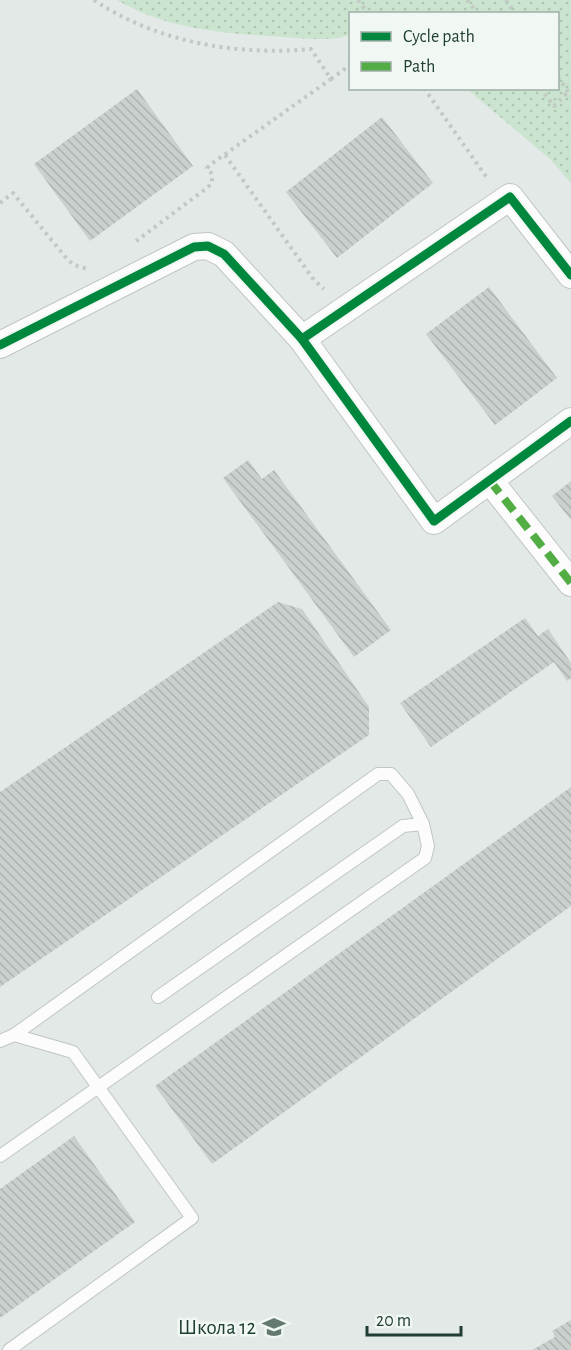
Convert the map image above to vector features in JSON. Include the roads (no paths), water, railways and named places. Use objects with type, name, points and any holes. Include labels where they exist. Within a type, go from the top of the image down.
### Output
[{"type":"street","points":[[302,339],[510,197],[571,276]]},
{"type":"street","points":[[0,345],[194,247],[208,246],[224,254],[302,339],[434,521],[571,421]]},
{"type":"street","points":[[490,481],[571,583]]},
{"type":"lane","points":[[0,1041],[14,1035],[378,774],[392,774],[408,794],[423,824],[428,846],[425,858],[0,1156]]},
{"type":"lane","points":[[158,997],[403,826],[423,824]]},
{"type":"lane","points":[[9,1350],[192,1218],[73,1052],[14,1035]]},
{"type":"place","name":"Школа 12","points":[[274,1327]]}]
